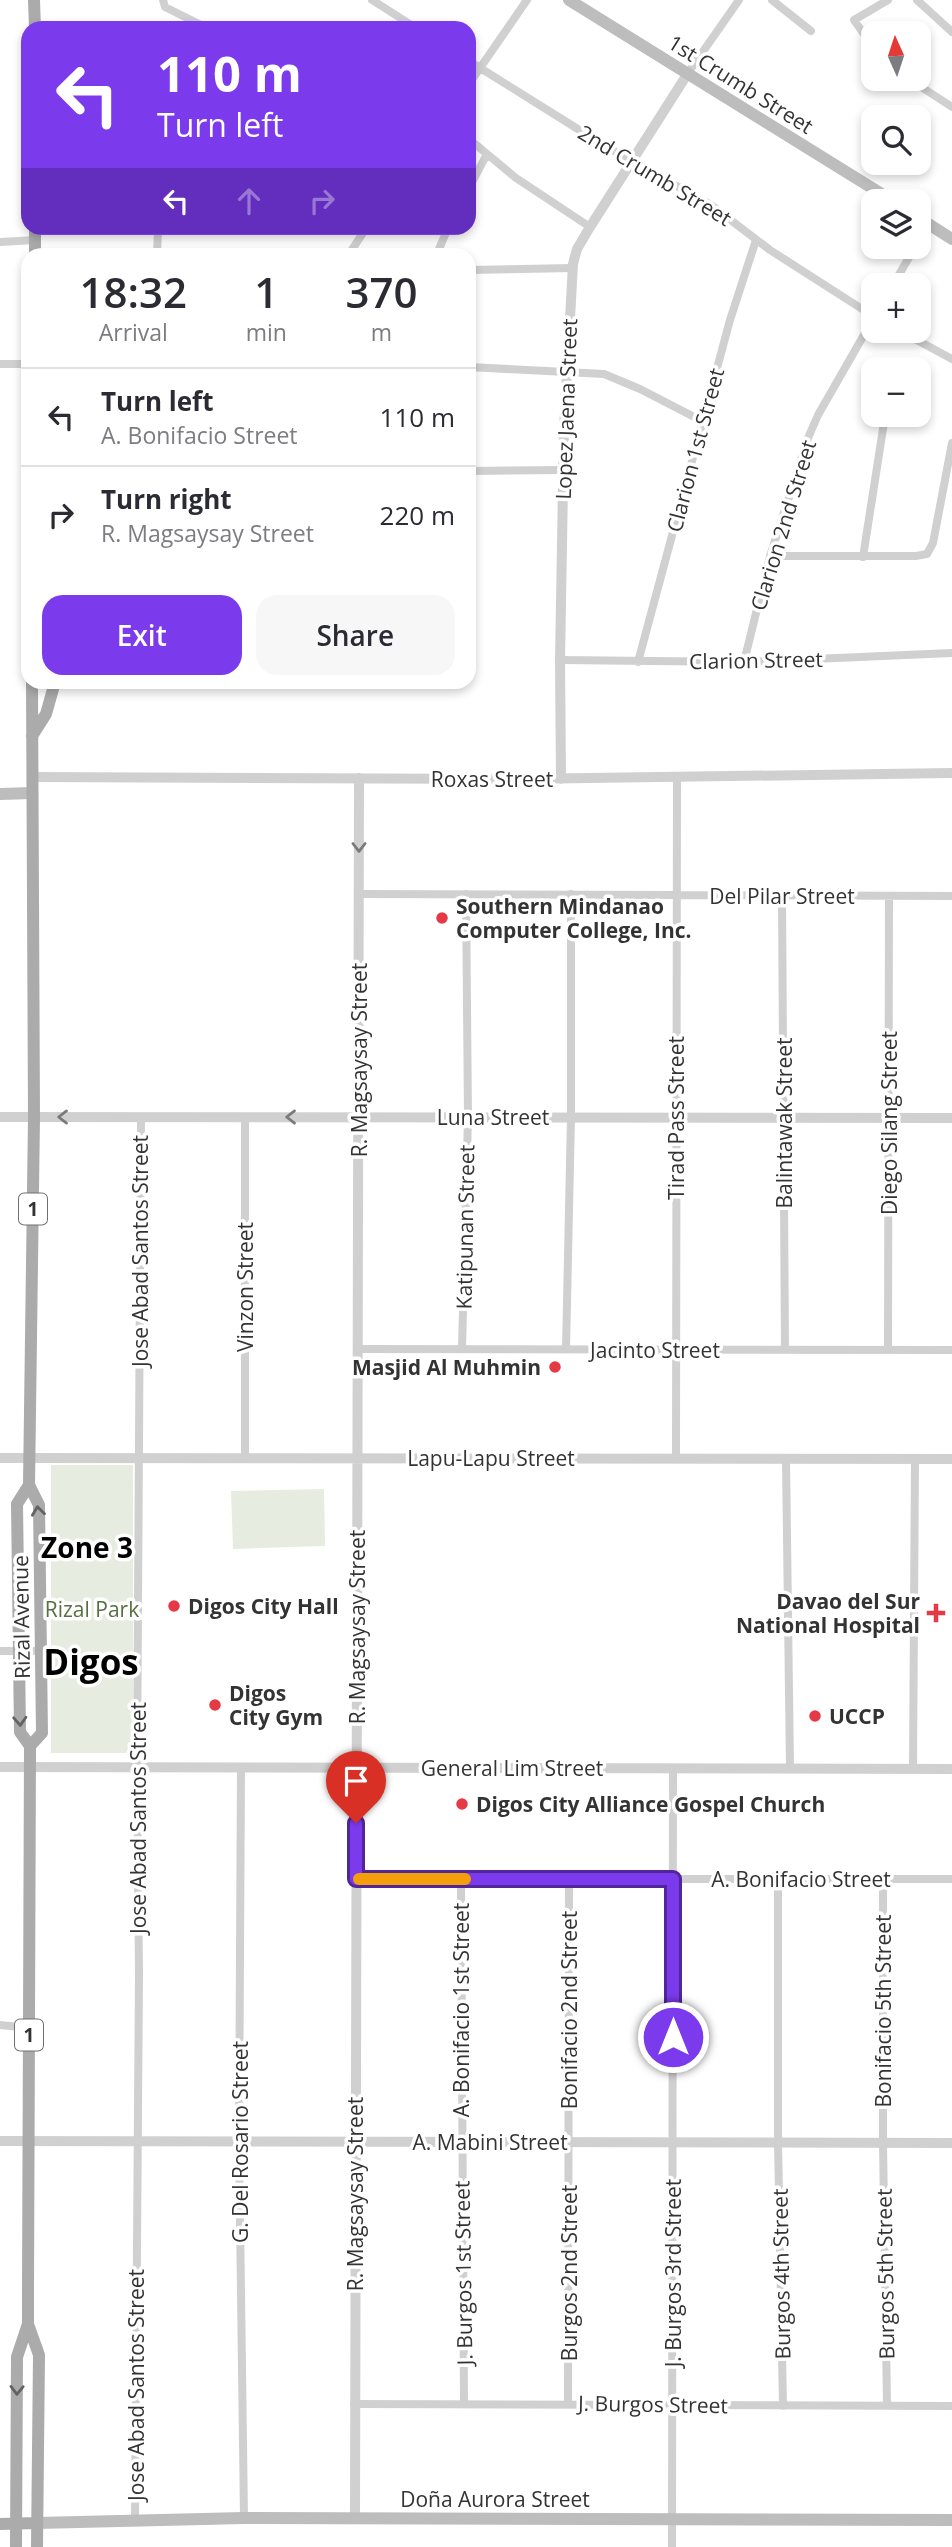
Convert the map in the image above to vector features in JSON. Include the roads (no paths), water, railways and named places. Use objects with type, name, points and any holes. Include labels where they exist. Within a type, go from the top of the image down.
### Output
[{"type":"main road","points":[[34,0],[35,21]]},
{"type":"main road","name":"1st Crumb Street","points":[[569,0],[873,189]]},
{"type":"main road","points":[[931,226],[952,239]]},
{"type":"main road","name":"Rizal Avenue","points":[[30,1746],[41,1733],[39,1505],[29,1485],[34,1116],[32,689]]},
{"type":"main road","name":"Rizal Avenue","points":[[32,736],[46,714],[53,689]]},
{"type":"main road","points":[[0,794],[32,793]]},
{"type":"main road","name":"Rizal Avenue","points":[[29,1485],[17,1504],[17,1614],[20,1732],[30,1746],[29,2324],[39,2356],[37,2547]]},
{"type":"main road","points":[[17,1614],[40,1614]]},
{"type":"main road","name":"Rizal Avenue","points":[[16,2547],[17,2357],[29,2324]]},
{"type":"main road","name":"Doña Aurora Street","points":[[37,2523],[135,2519],[355,2517],[952,2521]]},
{"type":"main road","points":[[0,2524],[37,2523]]},
{"type":"street","points":[[372,0],[405,21]]},
{"type":"street","points":[[476,75],[527,0]]},
{"type":"street","points":[[688,73],[739,0]]},
{"type":"street","points":[[772,0],[811,31]]},
{"type":"street","points":[[861,30],[854,20],[888,0]]},
{"type":"street","points":[[917,0],[952,32]]},
{"type":"street","points":[[164,4],[194,21]]},
{"type":"street","name":"2nd Crumb Street","points":[[476,65],[605,146],[711,205],[756,240],[861,310]]},
{"type":"street","name":"Lopez Jaena Street","points":[[561,779],[563,470],[573,268],[577,249],[688,73]]},
{"type":"street","points":[[927,91],[952,107]]},
{"type":"street","points":[[476,145],[532,190],[590,227]]},
{"type":"street","points":[[476,175],[487,154]]},
{"type":"street","points":[[0,242],[31,235]]},
{"type":"street","name":"Clarion 1st Street","points":[[638,662],[730,320],[756,240]]},
{"type":"street","points":[[476,270],[573,268]]},
{"type":"street","name":"Clarion 2nd Street","points":[[744,662],[770,556],[808,438],[861,339]]},
{"type":"street","points":[[922,343],[952,359]]},
{"type":"street","points":[[0,364],[21,364]]},
{"type":"street","points":[[476,368],[567,371],[612,376],[702,421]]},
{"type":"street","points":[[863,557],[883,427]]},
{"type":"street","points":[[770,556],[923,555],[930,550],[933,542],[952,443]]},
{"type":"street","points":[[476,471],[563,470]]},
{"type":"street","name":"Clarion Street","points":[[560,660],[744,662],[952,653]]},
{"type":"street","name":"Roxas Street","points":[[32,777],[561,779],[952,773]]},
{"type":"street","name":"R. Magsaysay Street","points":[[355,2517],[359,778]]},
{"type":"street","name":"Tirad Pass Street","points":[[676,1458],[677,778]]},
{"type":"street","name":"Del Pilar Street","points":[[359,894],[952,896]]},
{"type":"street","name":"Katipunan Street","points":[[462,1349],[468,1117],[466,894]]},
{"type":"street","points":[[566,1349],[571,1117],[571,894]]},
{"type":"street","name":"Balintawak Street","points":[[782,896],[785,1350]]},
{"type":"street","name":"Diego Silang Street","points":[[888,1350],[889,896]]},
{"type":"street","name":"Luna Street","points":[[0,1116],[952,1118]]},
{"type":"street","name":"Jose Abad Santos Street","points":[[135,2519],[138,2141],[136,1767],[141,1116]]},
{"type":"street","name":"Vinzon Street","points":[[245,1117],[245,1458]]},
{"type":"street","name":"Jacinto Street","points":[[358,1349],[952,1350]]},
{"type":"street","name":"Lapu-Lapu Street","points":[[0,1458],[952,1458]]},
{"type":"street","points":[[786,1458],[790,1769]]},
{"type":"street","points":[[913,1769],[915,1458]]},
{"type":"street","points":[[0,1651],[40,1651]]},
{"type":"street","name":"General Lim Street","points":[[0,1767],[952,1769]]},
{"type":"street","name":"G. Del Rosario Street","points":[[242,1767],[239,2142],[244,2518]]},
{"type":"street","name":"J. Burgos 3rd Street","points":[[673,1768],[673,2547]]},
{"type":"street","name":"A. Bonifacio Street","points":[[356,1879],[952,1879]]},
{"type":"street","name":"A. Bonifacio 1st Street","points":[[461,1879],[461,2142]]},
{"type":"street","name":"Bonifacio 2nd Street","points":[[569,1879],[569,2142]]},
{"type":"street","name":"Burgos 4th Street","points":[[778,1879],[778,2142],[783,2406]]},
{"type":"street","name":"Bonifacio 5th Street","points":[[883,1879],[883,2143]]},
{"type":"street","points":[[0,2025],[29,2028]]},
{"type":"street","name":"A. Mabini Street","points":[[0,2141],[952,2143]]},
{"type":"street","name":"J. Burgos 1st Street","points":[[461,2142],[464,2403]]},
{"type":"street","name":"Burgos 2nd Street","points":[[569,2142],[569,2403]]},
{"type":"street","name":"Burgos 5th Street","points":[[883,2143],[887,2404]]},
{"type":"street","name":"J. Burgos Street","points":[[354,2404],[952,2406]]},
{"type":"place","name":"Southern Mindanao Computer College, Inc.","points":[[442,918]]},
{"type":"place","name":"Masjid Al Muhmin","points":[[555,1367]]},
{"type":"place","name":"Digos City Hall","points":[[174,1606]]},
{"type":"place","name":"Davao del Sur National Hospital","points":[[936,1613]]},
{"type":"place","name":"Digos City Gym","points":[[215,1705]]},
{"type":"place","name":"UCCP","points":[[815,1716]]},
{"type":"place","name":"Digos City Alliance Gospel Church","points":[[462,1804]]},
{"type":"district","name":"Zone 3","points":[[87,1547]]},
{"type":"district","name":"Digos","points":[[91,1661]]},
{"type":"park label","name":"Rizal Park","points":[[92,1609]]}]
